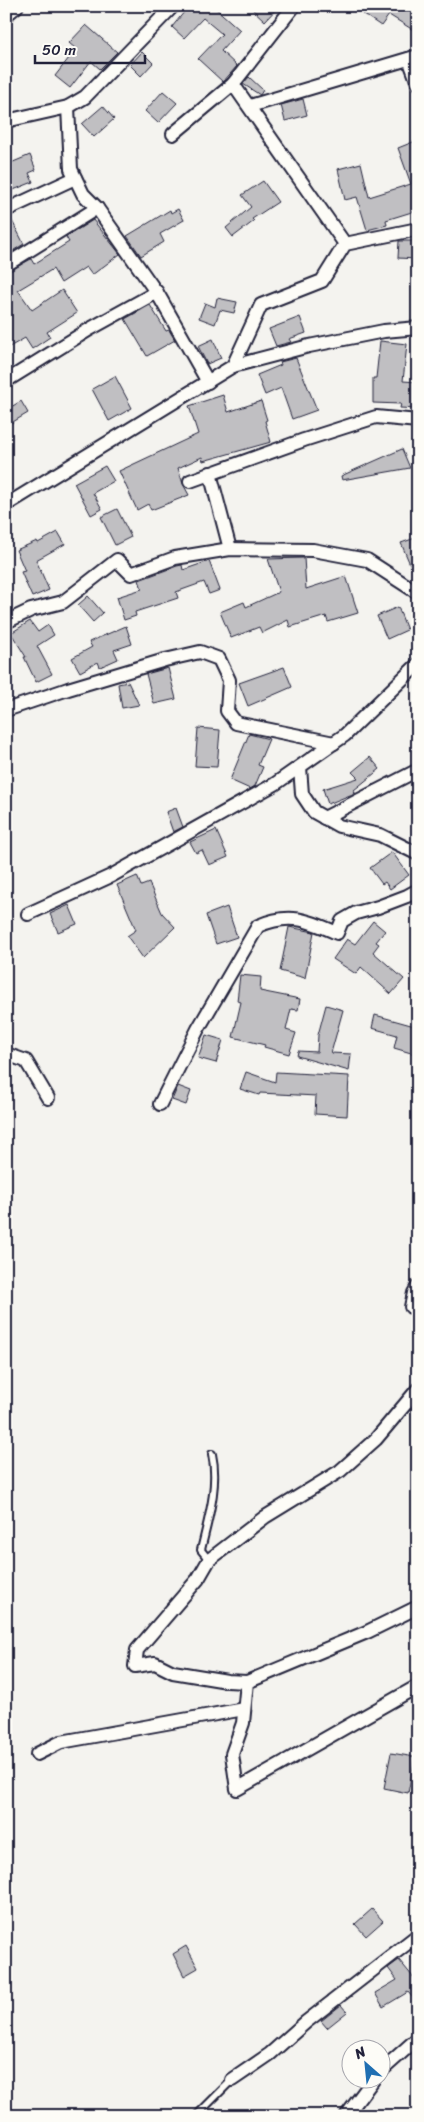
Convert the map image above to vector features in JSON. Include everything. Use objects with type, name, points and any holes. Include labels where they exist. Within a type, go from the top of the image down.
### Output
[{"type":"street","points":[[6,15],[17,6]]},
{"type":"street","points":[[6,121],[68,107],[92,91],[173,6]]},
{"type":"street","points":[[173,134],[233,84],[294,6]]},
{"type":"street","points":[[250,106],[413,58],[418,83]]},
{"type":"street","points":[[233,84],[345,244]]},
{"type":"street","points":[[68,107],[71,169],[83,194],[97,208],[156,292],[208,382]]},
{"type":"street","points":[[6,210],[75,178]]},
{"type":"street","points":[[6,265],[97,208]]},
{"type":"street","points":[[234,366],[261,305],[322,281],[345,244],[418,229]]},
{"type":"street","points":[[6,381],[90,329],[156,292]]},
{"type":"street","points":[[6,505],[234,366],[309,346],[384,331],[418,328]]},
{"type":"street","points":[[190,481],[304,440],[376,417],[418,422]]},
{"type":"street","points":[[210,473],[230,549]]},
{"type":"street","points":[[6,622],[31,610],[62,602],[117,560],[131,574],[175,558],[230,549],[313,550],[368,560],[418,593]]},
{"type":"street","points":[[6,710],[165,660],[200,652],[219,659],[229,680],[227,711],[236,723],[334,743]]},
{"type":"street","points":[[28,914],[111,876],[274,784],[344,735],[418,664]]},
{"type":"street","points":[[300,767],[302,794],[314,812],[339,826],[380,835],[418,854]]},
{"type":"street","points":[[324,818],[418,770]]},
{"type":"street","points":[[160,1104],[198,1029],[258,926],[274,919],[288,918],[312,922],[337,933],[342,921],[356,913],[408,896],[418,890]]},
{"type":"street","points":[[6,1054],[26,1060],[48,1098]]},
{"type":"street","points":[[418,1286],[414,1293],[411,1307],[418,1307]]},
{"type":"street","points":[[418,1389],[376,1439],[340,1471],[265,1517],[209,1560],[198,1579],[137,1650],[134,1666],[155,1663],[173,1672],[227,1681],[247,1682],[367,1632],[418,1607]]},
{"type":"street","points":[[247,1682],[243,1723],[232,1754],[237,1789],[418,1686]]},
{"type":"street","points":[[37,1754],[61,1742],[244,1709]]},
{"type":"street","points":[[232,2080],[270,2054],[306,2022],[418,1935]]},
{"type":"street","points":[[392,2061],[418,2038]]},
{"type":"street","points":[[346,2116],[366,2090]]},
{"type":"lane","points":[[209,1560],[201,1550],[210,1512],[214,1464],[212,1454]]},
{"type":"lane","points":[[196,2116],[232,2080]]},
{"type":"building","points":[[189,6],[213,6],[240,30],[221,51],[237,66],[223,82],[198,59],[222,34],[203,18],[184,38],[172,27]]},
{"type":"building","points":[[249,6],[279,6],[265,21]]},
{"type":"building","points":[[351,6],[418,6],[418,33],[389,15],[381,26]]},
{"type":"building","points":[[86,25],[117,52],[100,69],[91,61],[70,88],[55,76],[76,49],[69,43]]},
{"type":"building","points":[[142,52],[153,63],[141,76],[130,65]]},
{"type":"building","points":[[249,77],[263,90],[260,95],[243,84]]},
{"type":"building","points":[[163,91],[177,103],[158,123],[145,111]]},
{"type":"building","points":[[303,99],[307,115],[285,121],[281,105]]},
{"type":"building","points":[[103,106],[114,119],[94,137],[82,124]]},
{"type":"building","points":[[418,140],[418,208],[415,208],[415,211],[386,220],[387,225],[367,230],[357,197],[345,200],[338,169],[361,163],[369,197],[411,184],[398,148]]},
{"type":"building","points":[[30,155],[36,170],[29,173],[33,182],[6,193],[6,165]]},
{"type":"building","points":[[263,181],[278,202],[252,219],[254,221],[233,237],[226,228],[251,207],[242,195]]},
{"type":"building","points":[[178,209],[184,220],[160,234],[164,242],[141,256],[127,236],[170,210],[171,213]]},
{"type":"building","points":[[10,217],[24,244],[6,255],[6,218]]},
{"type":"building","points":[[93,220],[120,254],[92,275],[86,267],[61,283],[53,269],[18,290],[32,310],[62,290],[77,313],[47,332],[50,337],[32,349],[25,338],[6,349],[6,273],[31,259],[34,264],[69,242],[66,237]]},
{"type":"building","points":[[399,241],[418,241],[418,259],[398,258]]},
{"type":"building","points":[[217,298],[237,302],[234,313],[220,310],[215,324],[199,318],[205,303],[215,307]]},
{"type":"building","points":[[150,305],[166,331],[169,330],[175,340],[147,356],[125,319]]},
{"type":"building","points":[[300,317],[306,333],[289,339],[291,342],[276,346],[269,329]]},
{"type":"building","points":[[213,339],[221,358],[207,364],[198,346]]},
{"type":"building","points":[[380,341],[407,344],[403,381],[418,382],[418,409],[400,408],[401,404],[373,403],[373,378],[376,378]]},
{"type":"building","points":[[296,358],[317,410],[292,419],[281,388],[265,395],[257,375],[281,365],[280,362]]},
{"type":"building","points":[[115,376],[132,408],[109,421],[92,389]]},
{"type":"building","points":[[223,395],[228,412],[261,401],[271,442],[203,461],[202,457],[178,468],[189,495],[151,510],[148,504],[137,510],[119,471],[198,434],[189,406]]},
{"type":"building","points":[[21,401],[28,413],[6,426],[6,410]]},
{"type":"building","points":[[402,449],[410,468],[342,480],[341,476]]},
{"type":"building","points":[[105,466],[114,481],[93,493],[102,509],[91,515],[74,483]]},
{"type":"building","points":[[117,509],[131,537],[115,545],[101,517]]},
{"type":"building","points":[[58,532],[65,544],[36,560],[49,590],[32,597],[21,572],[25,571],[16,550],[37,541],[38,543]]},
{"type":"building","points":[[418,537],[418,583],[401,543]]},
{"type":"building","points":[[304,558],[306,589],[346,576],[358,613],[328,622],[326,616],[290,627],[288,620],[262,633],[259,627],[231,638],[220,612],[244,602],[246,607],[279,592],[268,559]]},
{"type":"building","points":[[209,561],[220,590],[209,594],[204,582],[176,592],[178,598],[135,612],[136,616],[124,620],[117,597],[142,589],[139,580],[177,566],[182,565],[183,570]]},
{"type":"building","points":[[88,596],[103,613],[93,622],[78,605]]},
{"type":"building","points":[[398,607],[407,630],[387,639],[377,616]]},
{"type":"building","points":[[30,621],[38,632],[48,625],[54,635],[37,646],[52,674],[36,682],[24,657],[26,657],[11,633]]},
{"type":"building","points":[[126,626],[132,644],[114,650],[118,659],[100,667],[98,662],[80,672],[72,658],[92,647],[89,642]]},
{"type":"building","points":[[284,667],[292,687],[248,706],[239,683]]},
{"type":"building","points":[[168,668],[176,699],[154,704],[146,674]]},
{"type":"building","points":[[128,682],[139,705],[122,708],[118,684]]},
{"type":"building","points":[[198,728],[220,730],[217,767],[195,766]]},
{"type":"building","points":[[249,734],[269,739],[258,765],[263,767],[255,786],[250,789],[230,780]]},
{"type":"building","points":[[370,757],[380,769],[354,790],[355,793],[328,804],[323,789],[358,778],[352,772]]},
{"type":"building","points":[[176,808],[183,827],[173,832],[166,812]]},
{"type":"building","points":[[216,830],[228,857],[209,865],[202,850],[196,853],[190,842]]},
{"type":"building","points":[[392,852],[409,875],[390,889],[385,882],[382,884],[370,868]]},
{"type":"building","points":[[137,876],[141,886],[149,883],[162,913],[175,927],[143,958],[127,936],[136,930],[117,885]]},
{"type":"building","points":[[69,905],[77,924],[58,932],[50,914]]},
{"type":"building","points":[[227,907],[237,937],[216,944],[206,915]]},
{"type":"building","points":[[373,921],[385,931],[376,942],[379,944],[373,952],[404,979],[391,994],[361,967],[356,974],[333,959],[347,939],[355,944]]},
{"type":"building","points":[[289,927],[314,932],[305,978],[280,971]]},
{"type":"building","points":[[240,975],[261,977],[260,991],[300,999],[298,1010],[291,1009],[286,1030],[296,1033],[289,1054],[264,1047],[265,1045],[233,1037],[241,1002],[237,1001]]},
{"type":"building","points":[[326,1005],[343,1010],[331,1053],[351,1054],[349,1071],[297,1056],[298,1051],[317,1052],[318,1035]]},
{"type":"building","points":[[375,1015],[418,1027],[418,1055],[394,1048],[397,1035],[372,1028]]},
{"type":"building","points":[[206,1035],[223,1040],[216,1063],[198,1058]]},
{"type":"building","points":[[246,1072],[275,1082],[276,1072],[349,1076],[347,1116],[315,1114],[316,1096],[260,1093],[259,1095],[240,1089]]},
{"type":"building","points":[[178,1086],[191,1091],[186,1105],[172,1100]]},
{"type":"building","points":[[391,1753],[415,1757],[408,1793],[384,1788]]},
{"type":"building","points":[[372,1909],[383,1921],[366,1936],[355,1924]]},
{"type":"building","points":[[186,1946],[198,1968],[184,1976],[173,1954]]},
{"type":"building","points":[[399,1960],[418,1983],[418,2004],[408,1992],[383,2007],[375,1993],[397,1980],[388,1968]]},
{"type":"building","points":[[341,2005],[347,2012],[327,2028],[321,2021]]}]
